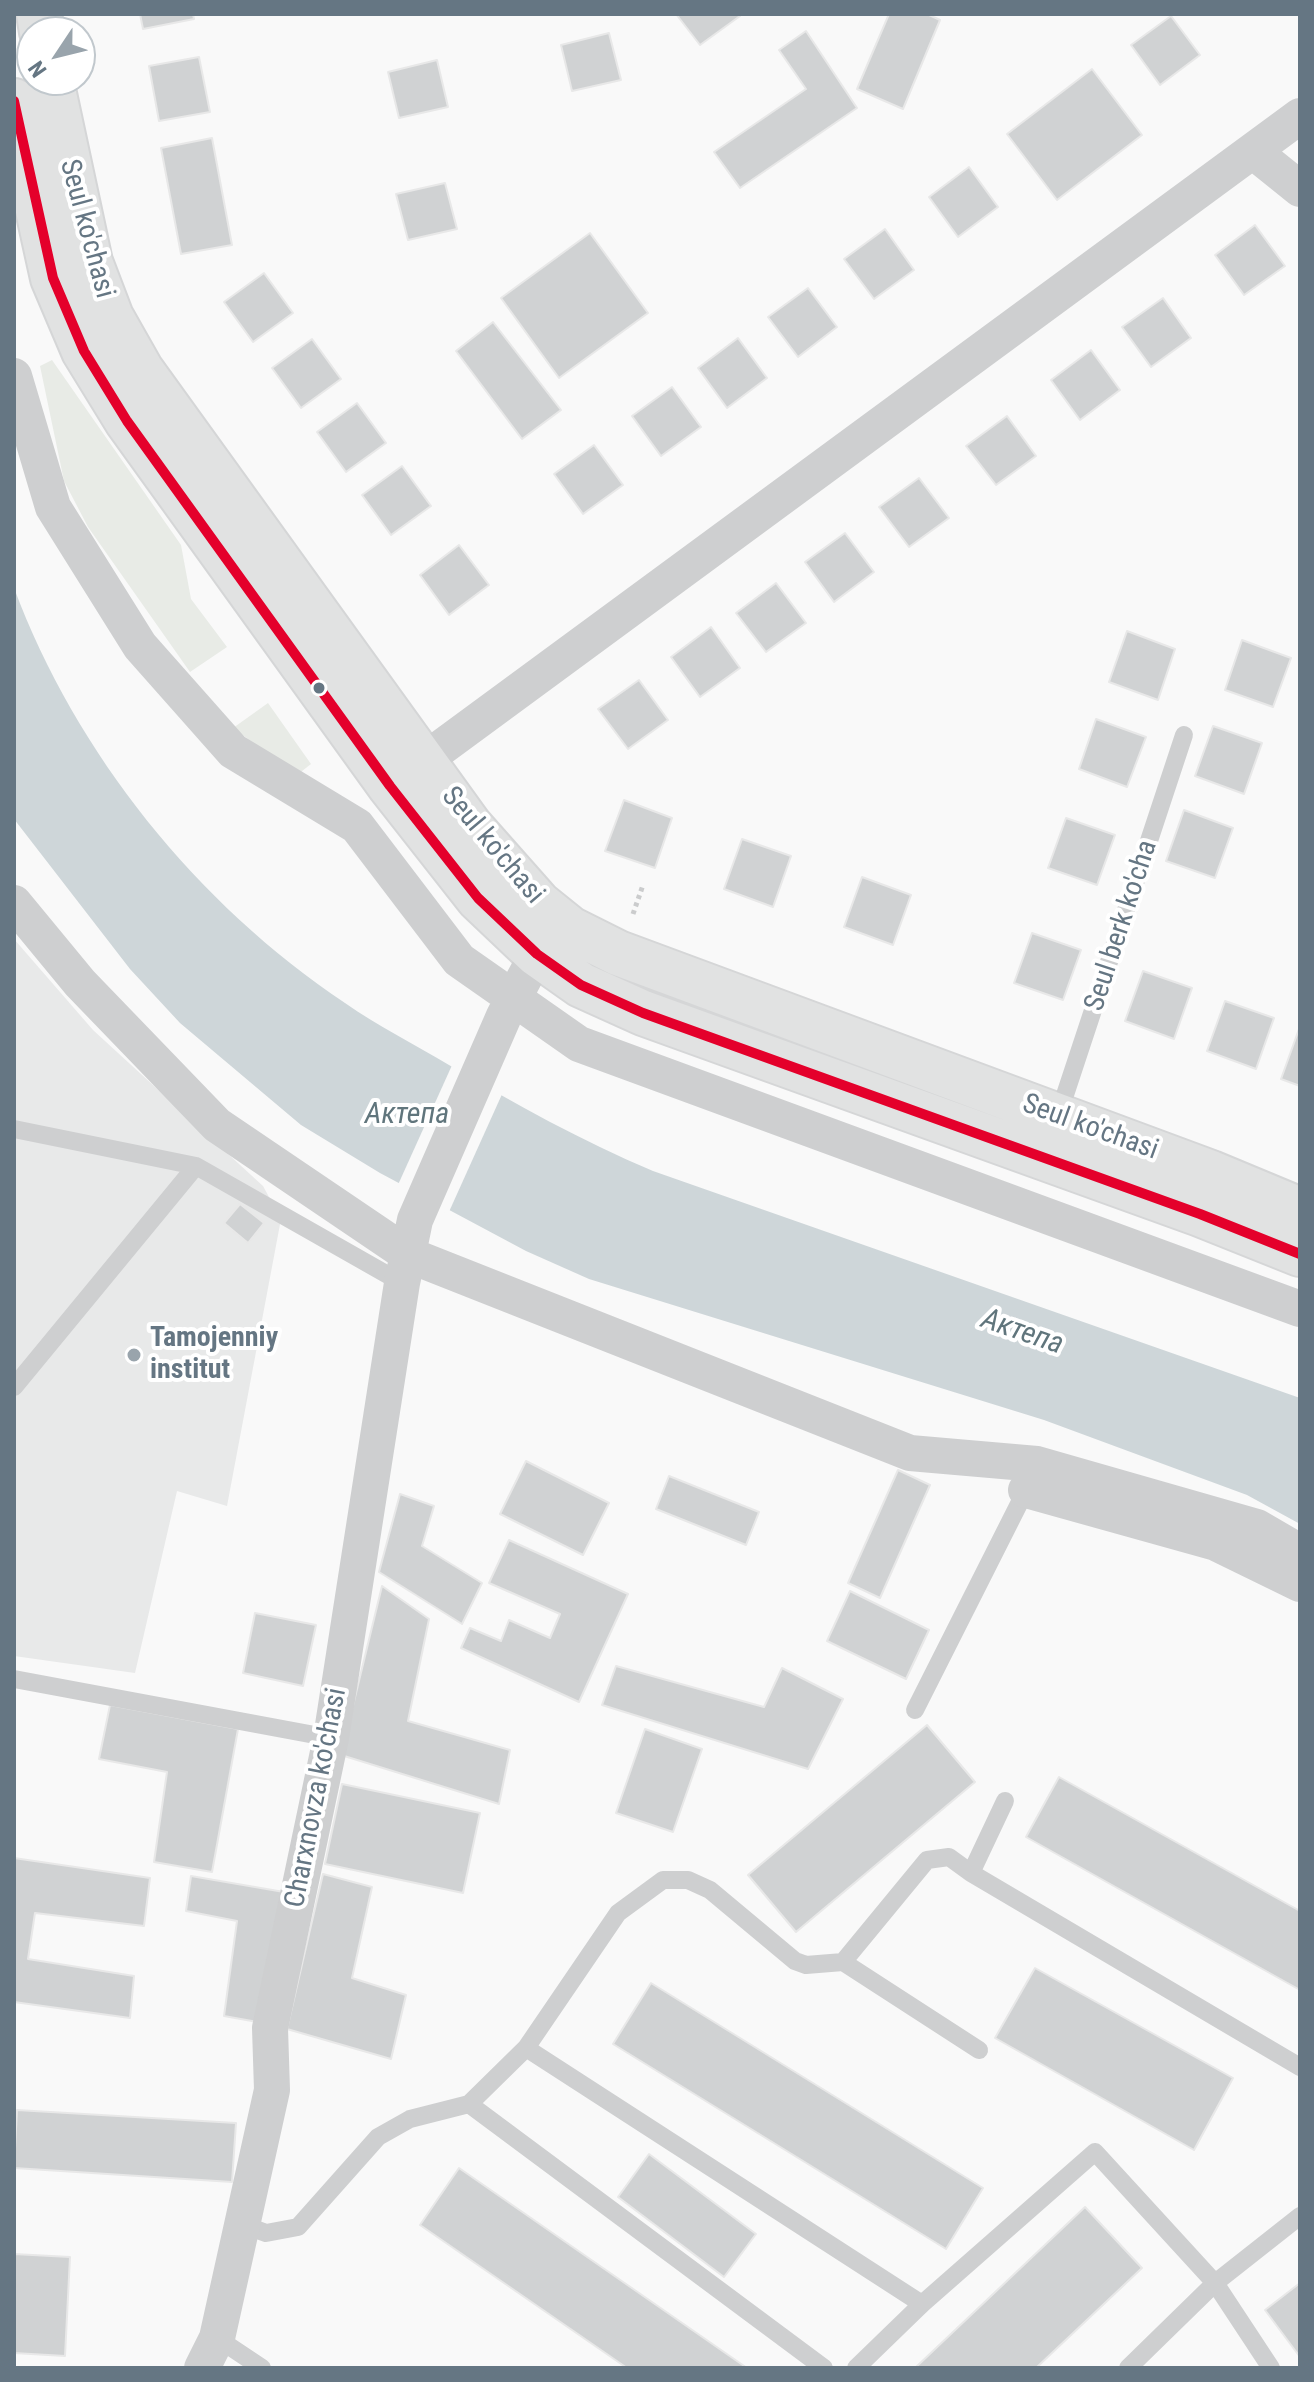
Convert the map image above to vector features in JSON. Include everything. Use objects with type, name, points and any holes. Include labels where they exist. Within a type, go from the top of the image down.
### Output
[{"type":"main road","name":"Seul ko'chasi","points":[[54,96],[90,262],[121,336],[406,774]]},
{"type":"main road","name":"Seul ko'chasi","points":[[14,101],[42,240],[66,314],[84,351],[127,421],[406,774],[505,868],[546,936],[581,985],[643,1013],[1200,1214],[1300,1254]]},
{"type":"main road","name":"Seul ko'chasi","points":[[546,936],[607,949],[1300,1210]]},
{"type":"street","points":[[406,774],[1300,116]]},
{"type":"street","points":[[1254,152],[1300,189]]},
{"type":"street","points":[[14,376],[53,507],[140,646],[233,751],[357,826],[459,960],[508,1008],[579,1044],[1300,1309]]},
{"type":"street","points":[[14,903],[80,983],[217,1125],[408,1252],[910,1453],[1037,1464],[1257,1527],[1300,1552]]},
{"type":"street","name":"Charxnovza ko'chasi","points":[[209,2353],[244,2225],[272,2090],[270,2028],[331,1738],[408,1252],[508,1008],[546,936]]},
{"type":"street","points":[[1026,1490],[1216,1543],[1300,1584]]},
{"type":"lane","name":"Seul berk ko'cha","points":[[1058,1117],[1184,735]]},
{"type":"lane","points":[[14,1129],[196,1166],[408,1252]]},
{"type":"lane","points":[[14,1387],[196,1166]]},
{"type":"lane","points":[[915,1710],[1026,1490]]},
{"type":"lane","points":[[14,1679],[331,1738]]},
{"type":"lane","points":[[971,1873],[1005,1801]]},
{"type":"lane","points":[[843,1962],[927,1860],[949,1857],[971,1873],[1300,2067]]},
{"type":"lane","points":[[244,2225],[266,2233],[298,2227],[378,2137],[410,2119],[469,2104],[526,2048],[618,1913],[663,1880],[688,1880],[710,1890],[795,1961],[806,1965],[843,1962],[979,2050]]},
{"type":"lane","points":[[526,2048],[922,2304]]},
{"type":"lane","points":[[469,2104],[824,2368]]},
{"type":"lane","points":[[856,2368],[922,2304],[1095,2152],[1215,2283],[1271,2368]]},
{"type":"lane","points":[[1128,2368],[1215,2283],[1300,2216]]},
{"type":"lane","points":[[209,2353],[262,2368]]},
{"type":"path","points":[[631,921],[643,885]]},
{"type":"shaded area","points":[[52,360],[181,545],[191,599],[227,647],[190,672],[88,527],[64,481],[40,366]]},
{"type":"shaded area","points":[[268,703],[311,764],[297,775],[233,728]]},
{"type":"shaded area","name":"Tamojenniy institut","points":[[14,939],[93,1030],[263,1186],[281,1219],[227,1506],[177,1491],[135,1673],[14,1656]]},
{"type":"water","name":"Актепа","points":[[14,588],[40,649],[71,709],[147,821],[240,920],[291,964],[383,1027],[524,1108],[653,1171],[1300,1398],[1300,1524],[1247,1495],[1044,1420],[589,1279],[526,1251],[380,1173],[301,1125],[180,1023],[130,969],[14,819]]},
{"type":"pier","points":[[453,1063],[503,1092],[448,1214],[397,1187]]},
{"type":"building","points":[[140,14],[193,14],[194,19],[143,29]]},
{"type":"building","points":[[676,14],[738,14],[740,16],[700,45]]},
{"type":"building","points":[[889,14],[927,14],[940,20],[903,109],[857,89]]},
{"type":"building","points":[[1171,16],[1200,55],[1160,85],[1131,45]]},
{"type":"building","points":[[806,31],[857,108],[740,188],[714,152],[806,89],[779,50]]},
{"type":"building","points":[[609,33],[621,80],[572,91],[561,45]]},
{"type":"building","points":[[199,57],[210,112],[159,121],[149,66]]},
{"type":"building","points":[[437,60],[448,107],[399,118],[388,72]]},
{"type":"building","points":[[1092,69],[1142,135],[1057,200],[1007,134]]},
{"type":"building","points":[[212,138],[232,245],[181,254],[161,148]]},
{"type":"building","points":[[969,167],[998,207],[958,237],[929,197]]},
{"type":"building","points":[[445,183],[457,229],[408,240],[396,194]]},
{"type":"building","points":[[1255,225],[1285,266],[1244,295],[1215,255]]},
{"type":"building","points":[[885,229],[914,270],[874,299],[844,259]]},
{"type":"building","points":[[590,233],[648,313],[559,378],[501,298]]},
{"type":"building","points":[[264,273],[293,313],[253,342],[224,302]]},
{"type":"building","points":[[808,288],[837,327],[798,357],[768,317]]},
{"type":"building","points":[[1163,298],[1191,338],[1151,367],[1122,327]]},
{"type":"building","points":[[493,322],[561,410],[522,439],[456,351]]},
{"type":"building","points":[[738,338],[767,378],[727,408],[698,368]]},
{"type":"building","points":[[312,339],[341,379],[301,408],[272,368]]},
{"type":"building","points":[[1091,350],[1120,390],[1080,420],[1051,380]]},
{"type":"building","points":[[672,387],[701,427],[661,456],[632,416]]},
{"type":"building","points":[[357,403],[386,443],[346,472],[317,432]]},
{"type":"building","points":[[1007,416],[1036,456],[996,485],[966,446]]},
{"type":"building","points":[[594,445],[623,485],[583,514],[554,474]]},
{"type":"building","points":[[402,466],[431,506],[391,535],[362,495]]},
{"type":"building","points":[[919,478],[949,518],[909,547],[879,507]]},
{"type":"building","points":[[845,533],[874,572],[834,602],[805,562]]},
{"type":"building","points":[[459,545],[489,585],[449,615],[420,575]]},
{"type":"building","points":[[776,583],[806,623],[766,652],[736,613]]},
{"type":"building","points":[[711,627],[740,668],[700,697],[671,657]]},
{"type":"building","points":[[1127,631],[1175,649],[1158,700],[1109,682]]},
{"type":"building","points":[[1242,640],[1291,658],[1273,707],[1225,690]]},
{"type":"building","points":[[639,680],[668,720],[628,749],[598,709]]},
{"type":"building","points":[[1096,719],[1146,737],[1127,787],[1079,769]]},
{"type":"building","points":[[1213,726],[1262,743],[1244,794],[1195,776]]},
{"type":"building","points":[[624,800],[672,818],[655,868],[605,851]]},
{"type":"building","points":[[1184,810],[1233,828],[1215,878],[1166,861]]},
{"type":"building","points":[[1066,818],[1115,835],[1097,885],[1048,868]]},
{"type":"building","points":[[742,839],[791,856],[773,907],[724,889]]},
{"type":"building","points":[[862,877],[911,895],[893,945],[844,927]]},
{"type":"building","points":[[1032,933],[1081,950],[1063,1000],[1014,983]]},
{"type":"building","points":[[1143,971],[1192,988],[1174,1039],[1125,1021]]},
{"type":"building","points":[[1225,1001],[1274,1018],[1256,1069],[1207,1051]]},
{"type":"building","points":[[1300,1030],[1300,1086],[1281,1079]]},
{"type":"building","points":[[240,1204],[264,1223],[248,1243],[224,1223]]},
{"type":"building","points":[[526,1461],[609,1503],[583,1555],[500,1514]]},
{"type":"building","points":[[898,1470],[930,1485],[880,1598],[848,1583]]},
{"type":"building","points":[[669,1476],[759,1512],[746,1545],[656,1509]]},
{"type":"building","points":[[400,1494],[434,1506],[422,1546],[482,1583],[462,1624],[379,1572]]},
{"type":"building","points":[[509,1540],[628,1594],[579,1702],[461,1648],[470,1628],[501,1641],[509,1620],[550,1638],[560,1614],[489,1583]]},
{"type":"building","points":[[382,1586],[429,1619],[408,1721],[510,1750],[499,1804],[341,1755]]},
{"type":"building","points":[[850,1591],[929,1630],[906,1679],[827,1641]]},
{"type":"building","points":[[255,1613],[316,1625],[303,1686],[243,1673]]},
{"type":"building","points":[[616,1666],[764,1707],[782,1668],[843,1699],[808,1769],[602,1705]]},
{"type":"building","points":[[110,1705],[238,1729],[212,1872],[154,1862],[167,1772],[99,1759]]},
{"type":"building","points":[[927,1725],[975,1782],[796,1932],[748,1875]]},
{"type":"building","points":[[645,1729],[702,1749],[673,1832],[616,1813]]},
{"type":"building","points":[[1059,1777],[1300,1911],[1300,1990],[1026,1837]]},
{"type":"building","points":[[342,1784],[480,1813],[463,1893],[325,1864]]},
{"type":"building","points":[[14,1858],[150,1878],[144,1926],[35,1913],[28,1959],[134,1976],[130,2018],[14,2002]]},
{"type":"building","points":[[323,1874],[372,1887],[352,1978],[406,1995],[391,2059],[287,2029]]},
{"type":"building","points":[[191,1876],[284,1892],[263,2023],[224,2016],[237,1921],[186,1911]]},
{"type":"building","points":[[1035,1968],[1233,2078],[1194,2150],[995,2038]]},
{"type":"building","points":[[651,1983],[983,2188],[946,2249],[613,2044]]},
{"type":"building","points":[[17,2110],[236,2123],[232,2182],[14,2168]]},
{"type":"building","points":[[649,2154],[756,2234],[724,2277],[618,2197]]},
{"type":"building","points":[[459,2168],[747,2368],[627,2368],[420,2225]]},
{"type":"building","points":[[1085,2207],[1142,2268],[1036,2368],[915,2368]]},
{"type":"building","points":[[14,2254],[70,2257],[65,2356],[14,2353]]},
{"type":"building","points":[[1300,2283],[1300,2357],[1265,2310]]},
{"type":"transit line","points":[[14,101],[53,278],[84,351],[127,421],[390,786],[478,898],[537,954],[581,985],[643,1013],[1200,1214],[1300,1254]]},
{"type":"place","name":"Tamojenniy institut","points":[[134,1355]]}]
